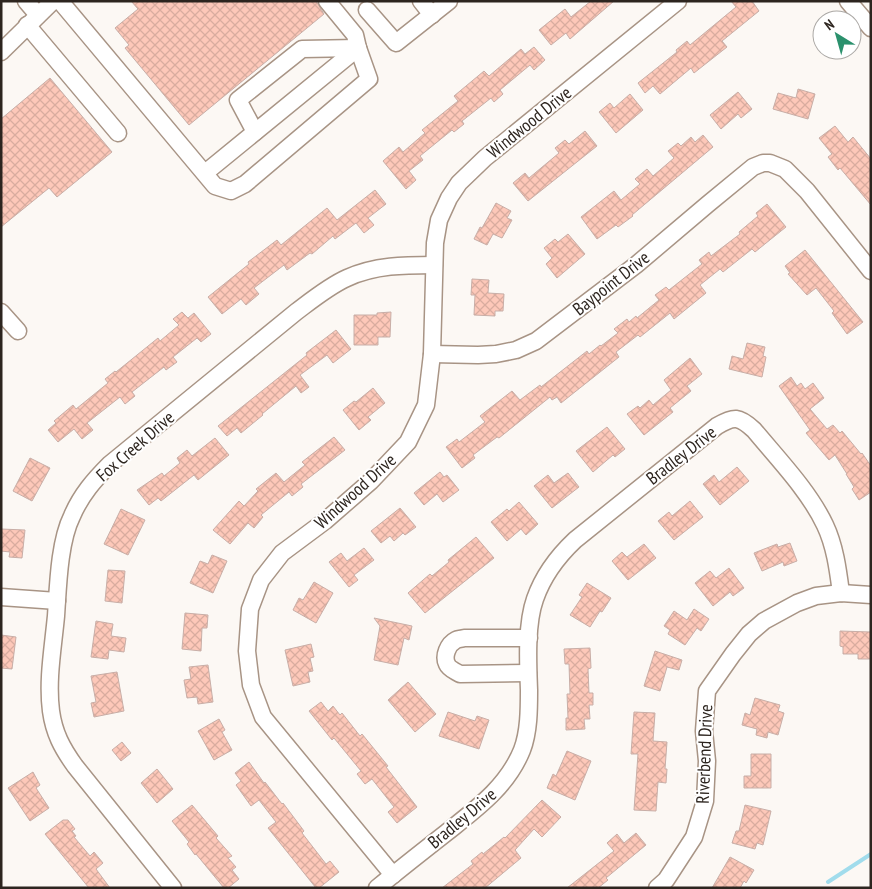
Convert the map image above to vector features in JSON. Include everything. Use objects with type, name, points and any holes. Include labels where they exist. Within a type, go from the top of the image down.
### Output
[{"type":"street","points":[[26,1],[33,20],[118,133]]},
{"type":"street","points":[[1,52],[53,1]]},
{"type":"street","points":[[60,1],[215,186],[231,191],[245,184],[370,79],[358,48],[356,36],[327,1]]},
{"type":"street","points":[[421,1],[432,15]]},
{"type":"street","points":[[368,10],[396,43],[449,1]]},
{"type":"street","name":"Windwood Drive","points":[[393,875],[263,716],[251,685],[250,677],[247,651],[250,610],[261,580],[282,552],[325,520],[371,481],[408,442],[426,405],[432,354],[435,243],[440,220],[449,198],[459,183],[484,158],[678,1]]},
{"type":"street","points":[[848,1],[871,28]]},
{"type":"street","points":[[205,173],[358,48]]},
{"type":"street","points":[[255,132],[238,100],[302,49],[358,48]]},
{"type":"street","name":"Baypoint Drive","points":[[432,354],[496,354],[516,350],[536,341],[636,265],[753,167],[763,163],[770,163],[785,169],[807,191],[871,271]]},
{"type":"street","name":"Fox Creek Drive","points":[[173,888],[75,766],[63,749],[55,729],[51,710],[50,687],[57,601],[65,536],[71,517],[81,497],[94,479],[110,464],[318,295],[347,278],[365,271],[399,265],[434,265]]},
{"type":"street","points":[[1,312],[18,331]]},
{"type":"street","name":"Bradley Drive","points":[[377,888],[492,795],[503,783],[523,748],[529,707],[528,674],[531,616],[535,600],[546,575],[563,552],[575,540],[717,426],[728,420],[740,419],[754,430],[803,490],[816,508],[826,527],[832,546],[841,593]]},
{"type":"street","name":"Riverbend Drive","points":[[657,888],[666,880],[694,837],[705,801],[707,761],[704,731],[707,691],[733,654],[749,634],[764,621],[796,603],[816,596],[841,593],[871,595]]},
{"type":"street","points":[[1,597],[57,601]]},
{"type":"street","points":[[528,674],[460,674],[446,664],[446,654],[448,646],[456,640],[464,638],[530,638]]},
{"type":"building","points":[[131,1],[316,1],[324,14],[189,125],[125,48],[129,45],[115,28],[138,9]]},
{"type":"building","points":[[591,1],[614,1],[570,39],[566,33],[551,45],[539,30],[565,9],[571,17]]},
{"type":"building","points":[[731,1],[752,1],[759,11],[722,41],[727,47],[694,73],[691,68],[660,94],[653,86],[645,93],[638,83],[677,52],[676,50],[687,41],[690,45],[736,7]]},
{"type":"building","points":[[534,47],[545,60],[534,70],[530,65],[500,90],[503,94],[494,102],[491,98],[462,121],[464,124],[454,132],[452,130],[420,156],[423,160],[409,171],[416,180],[406,189],[383,161],[399,147],[403,152],[425,133],[422,130],[458,101],[454,96],[484,71],[489,76],[521,49],[525,54]]},
{"type":"building","points":[[50,78],[112,152],[57,197],[49,188],[1,227],[1,119]]},
{"type":"building","points":[[798,89],[815,94],[808,119],[773,109],[778,93],[796,98]]},
{"type":"building","points":[[738,92],[752,109],[741,118],[738,114],[721,129],[710,115]]},
{"type":"building","points":[[630,94],[643,110],[616,133],[599,112],[610,103],[614,108]]},
{"type":"building","points":[[835,126],[848,142],[853,137],[871,159],[871,205],[840,168],[838,170],[828,157],[832,154],[819,138]]},
{"type":"building","points":[[585,131],[597,146],[528,201],[513,183],[525,173],[529,178],[559,153],[555,148],[565,140],[569,144]]},
{"type":"building","points":[[703,135],[713,147],[633,216],[618,227],[616,225],[597,239],[581,217],[614,191],[621,200],[640,184],[635,179],[647,169],[653,176],[674,158],[668,151],[678,143],[681,146],[691,137],[695,142]]},
{"type":"building","points":[[375,190],[386,204],[368,218],[374,225],[364,233],[356,223],[335,239],[333,236],[312,254],[310,253],[287,270],[284,265],[254,288],[259,294],[246,305],[241,299],[222,314],[208,297],[249,264],[248,262],[277,240],[281,245],[327,208],[337,220]]},
{"type":"building","points":[[496,203],[511,211],[507,218],[512,220],[502,238],[493,234],[487,245],[474,239]]},
{"type":"building","points":[[767,204],[786,227],[755,252],[752,249],[723,272],[720,269],[700,285],[706,293],[674,319],[670,313],[640,337],[638,335],[616,352],[619,357],[561,403],[557,397],[552,400],[550,397],[499,438],[497,437],[473,455],[475,458],[462,468],[446,447],[457,439],[459,442],[485,422],[480,416],[512,391],[520,400],[540,385],[541,387],[587,351],[589,354],[601,346],[618,333],[614,329],[627,319],[629,322],[636,316],[637,318],[659,300],[655,295],[666,287],[669,290],[702,264],[699,260],[709,252],[711,256],[740,234],[739,232],[758,216],[756,213]]},
{"type":"building","points":[[568,234],[585,254],[557,278],[546,264],[552,258],[544,248],[555,239],[558,242]]},
{"type":"building","points":[[805,250],[863,322],[847,334],[832,313],[834,311],[816,288],[807,295],[788,274],[790,273],[785,266]]},
{"type":"building","points":[[472,279],[489,280],[488,293],[504,294],[503,311],[495,311],[495,316],[474,315],[475,295],[471,295]]},
{"type":"building","points":[[182,312],[188,318],[194,313],[211,334],[201,342],[197,338],[173,357],[177,362],[166,370],[164,367],[132,392],[135,396],[125,404],[120,397],[87,423],[93,430],[82,439],[74,429],[58,442],[48,430],[56,423],[54,421],[73,405],[76,409],[108,383],[105,379],[158,338],[160,341],[179,325],[173,319]]},
{"type":"building","points":[[391,312],[390,337],[378,337],[378,345],[354,345],[354,315],[377,315],[377,313]]},
{"type":"building","points":[[336,330],[351,349],[333,363],[327,355],[300,375],[309,387],[301,393],[296,386],[241,433],[237,428],[227,436],[218,426],[307,355],[306,353]]},
{"type":"building","points":[[747,343],[765,347],[763,356],[766,357],[762,377],[729,369],[732,356],[743,359]]},
{"type":"building","points":[[690,358],[702,374],[687,386],[691,391],[670,408],[673,412],[644,435],[627,414],[638,406],[640,408],[649,400],[653,405],[671,390],[664,380]]},
{"type":"building","points":[[791,377],[797,386],[801,383],[805,389],[813,383],[824,398],[810,409],[827,429],[833,425],[840,433],[842,431],[871,466],[871,492],[859,500],[852,489],[854,487],[835,455],[829,460],[806,433],[810,430],[779,386]]},
{"type":"building","points":[[373,388],[385,403],[368,417],[371,420],[359,430],[343,410]]},
{"type":"building","points":[[607,427],[625,449],[615,457],[613,455],[593,472],[576,451]]},
{"type":"building","points":[[334,437],[345,450],[301,484],[303,487],[292,496],[289,492],[261,515],[263,517],[254,528],[248,523],[230,544],[213,530],[239,501],[244,506],[258,491],[256,489],[276,473],[284,482],[305,465],[302,462]]},
{"type":"building","points":[[215,438],[229,455],[198,480],[194,475],[161,501],[158,498],[149,505],[137,490],[162,473],[164,476],[180,463],[177,458],[187,450],[192,456]]},
{"type":"building","points":[[30,458],[50,468],[32,501],[13,491]]},
{"type":"building","points":[[737,467],[749,481],[720,505],[703,484],[714,475],[719,482]]},
{"type":"building","points":[[440,472],[444,477],[447,475],[459,490],[443,502],[437,494],[424,505],[414,493]]},
{"type":"building","points":[[568,473],[579,487],[552,508],[534,486],[548,475],[554,483]]},
{"type":"building","points":[[690,501],[703,517],[674,540],[658,521],[669,512],[672,516]]},
{"type":"building","points":[[519,502],[538,524],[526,535],[521,529],[507,541],[491,522],[507,509],[509,511]]},
{"type":"building","points":[[400,508],[416,527],[405,535],[403,533],[394,541],[390,536],[381,543],[371,531]]},
{"type":"building","points":[[121,509],[145,520],[128,555],[104,544]]},
{"type":"building","points":[[1,529],[25,530],[22,558],[9,557],[10,552],[1,551]]},
{"type":"building","points":[[476,537],[494,558],[425,613],[408,593],[430,574],[432,576],[449,562],[448,560]]},
{"type":"building","points":[[790,543],[797,561],[784,566],[783,562],[762,571],[754,553],[777,544],[778,547]]},
{"type":"building","points":[[644,544],[656,558],[628,580],[612,561],[622,552],[627,557]]},
{"type":"building","points":[[364,548],[374,560],[354,575],[358,580],[349,587],[329,562],[341,553],[347,561]]},
{"type":"building","points":[[212,555],[227,561],[213,593],[190,583],[200,561],[208,564]]},
{"type":"building","points":[[729,568],[744,588],[733,596],[730,592],[713,606],[695,583],[710,571],[716,578]]},
{"type":"building","points":[[108,570],[125,571],[122,603],[105,601]]},
{"type":"building","points":[[314,582],[333,593],[316,623],[293,610],[299,598],[303,600]]},
{"type":"building","points":[[587,583],[611,598],[590,627],[570,615],[582,597],[579,595]]},
{"type":"building","points":[[694,609],[709,619],[701,631],[697,628],[685,645],[668,634],[670,630],[664,626],[674,611],[687,620]]},
{"type":"building","points":[[185,613],[208,615],[207,628],[202,628],[201,651],[182,649]]},
{"type":"building","points":[[374,618],[412,626],[409,640],[404,638],[398,665],[374,660],[380,626]]},
{"type":"building","points":[[96,621],[113,624],[111,636],[126,638],[124,652],[109,650],[108,659],[91,657]]},
{"type":"building","points":[[840,631],[871,632],[871,659],[858,659],[858,654],[843,654],[843,647],[840,646]]},
{"type":"building","points":[[1,635],[16,637],[12,669],[1,668]]},
{"type":"building","points":[[311,644],[314,657],[310,658],[313,671],[308,672],[310,682],[293,686],[285,650]]},
{"type":"building","points":[[590,648],[591,668],[588,669],[589,693],[593,693],[593,705],[589,705],[590,719],[584,719],[585,729],[566,730],[566,718],[568,718],[567,694],[570,694],[569,664],[565,664],[564,649]]},
{"type":"building","points":[[655,651],[682,660],[679,670],[667,667],[660,691],[644,686]]},
{"type":"building","points":[[208,665],[213,702],[198,704],[197,697],[187,698],[184,680],[191,679],[189,667]]},
{"type":"building","points":[[117,672],[124,711],[94,717],[91,703],[96,702],[91,676]]},
{"type":"building","points":[[408,682],[436,714],[415,732],[388,700]]},
{"type":"building","points":[[755,698],[780,705],[778,711],[784,713],[778,735],[768,732],[767,738],[756,735],[757,729],[742,725],[745,713],[750,715]]},
{"type":"building","points":[[321,702],[328,711],[333,706],[340,715],[342,713],[360,736],[362,734],[388,766],[386,767],[417,807],[397,823],[388,812],[394,807],[372,779],[365,784],[357,774],[361,771],[334,738],[332,740],[309,711]]},
{"type":"building","points":[[448,712],[475,721],[477,716],[489,720],[479,749],[439,736]]},
{"type":"building","points":[[634,712],[655,713],[653,741],[667,742],[666,783],[658,782],[656,811],[634,810],[638,754],[631,754]]},
{"type":"building","points":[[219,719],[225,730],[222,732],[232,750],[214,760],[198,731]]},
{"type":"building","points":[[122,742],[131,753],[121,761],[112,750]]},
{"type":"building","points":[[567,751],[591,761],[575,800],[547,788],[553,774],[556,776]]},
{"type":"building","points":[[751,754],[771,754],[771,788],[744,788],[744,776],[751,776]]},
{"type":"building","points":[[249,762],[264,783],[283,803],[304,831],[302,833],[326,864],[330,861],[339,872],[319,888],[316,888],[268,828],[276,822],[259,800],[251,806],[236,785],[241,781],[235,773]]},
{"type":"building","points":[[157,769],[173,789],[157,803],[141,783]]},
{"type":"building","points":[[33,772],[40,785],[36,788],[49,808],[30,821],[8,788]]},
{"type":"building","points":[[542,800],[561,817],[542,837],[534,829],[515,850],[521,858],[485,888],[442,888],[473,864],[471,861],[482,852],[483,854],[505,838]]},
{"type":"building","points":[[192,805],[232,856],[228,858],[236,867],[232,870],[239,879],[228,888],[224,888],[195,855],[187,844],[189,842],[172,821]]},
{"type":"building","points":[[745,805],[771,811],[763,845],[757,843],[755,849],[732,843],[736,831],[739,831]]},
{"type":"building","points":[[63,820],[68,820],[75,829],[72,831],[76,836],[74,837],[90,856],[94,852],[103,863],[96,869],[110,888],[89,888],[45,834]]},
{"type":"building","points":[[636,833],[646,845],[606,878],[608,880],[598,888],[567,888],[614,851],[607,843],[617,834],[624,843]]},
{"type":"building","points":[[730,857],[754,870],[746,883],[744,881],[740,888],[712,888]]},
{"type":"waterway","points":[[828,882],[871,854]]}]
